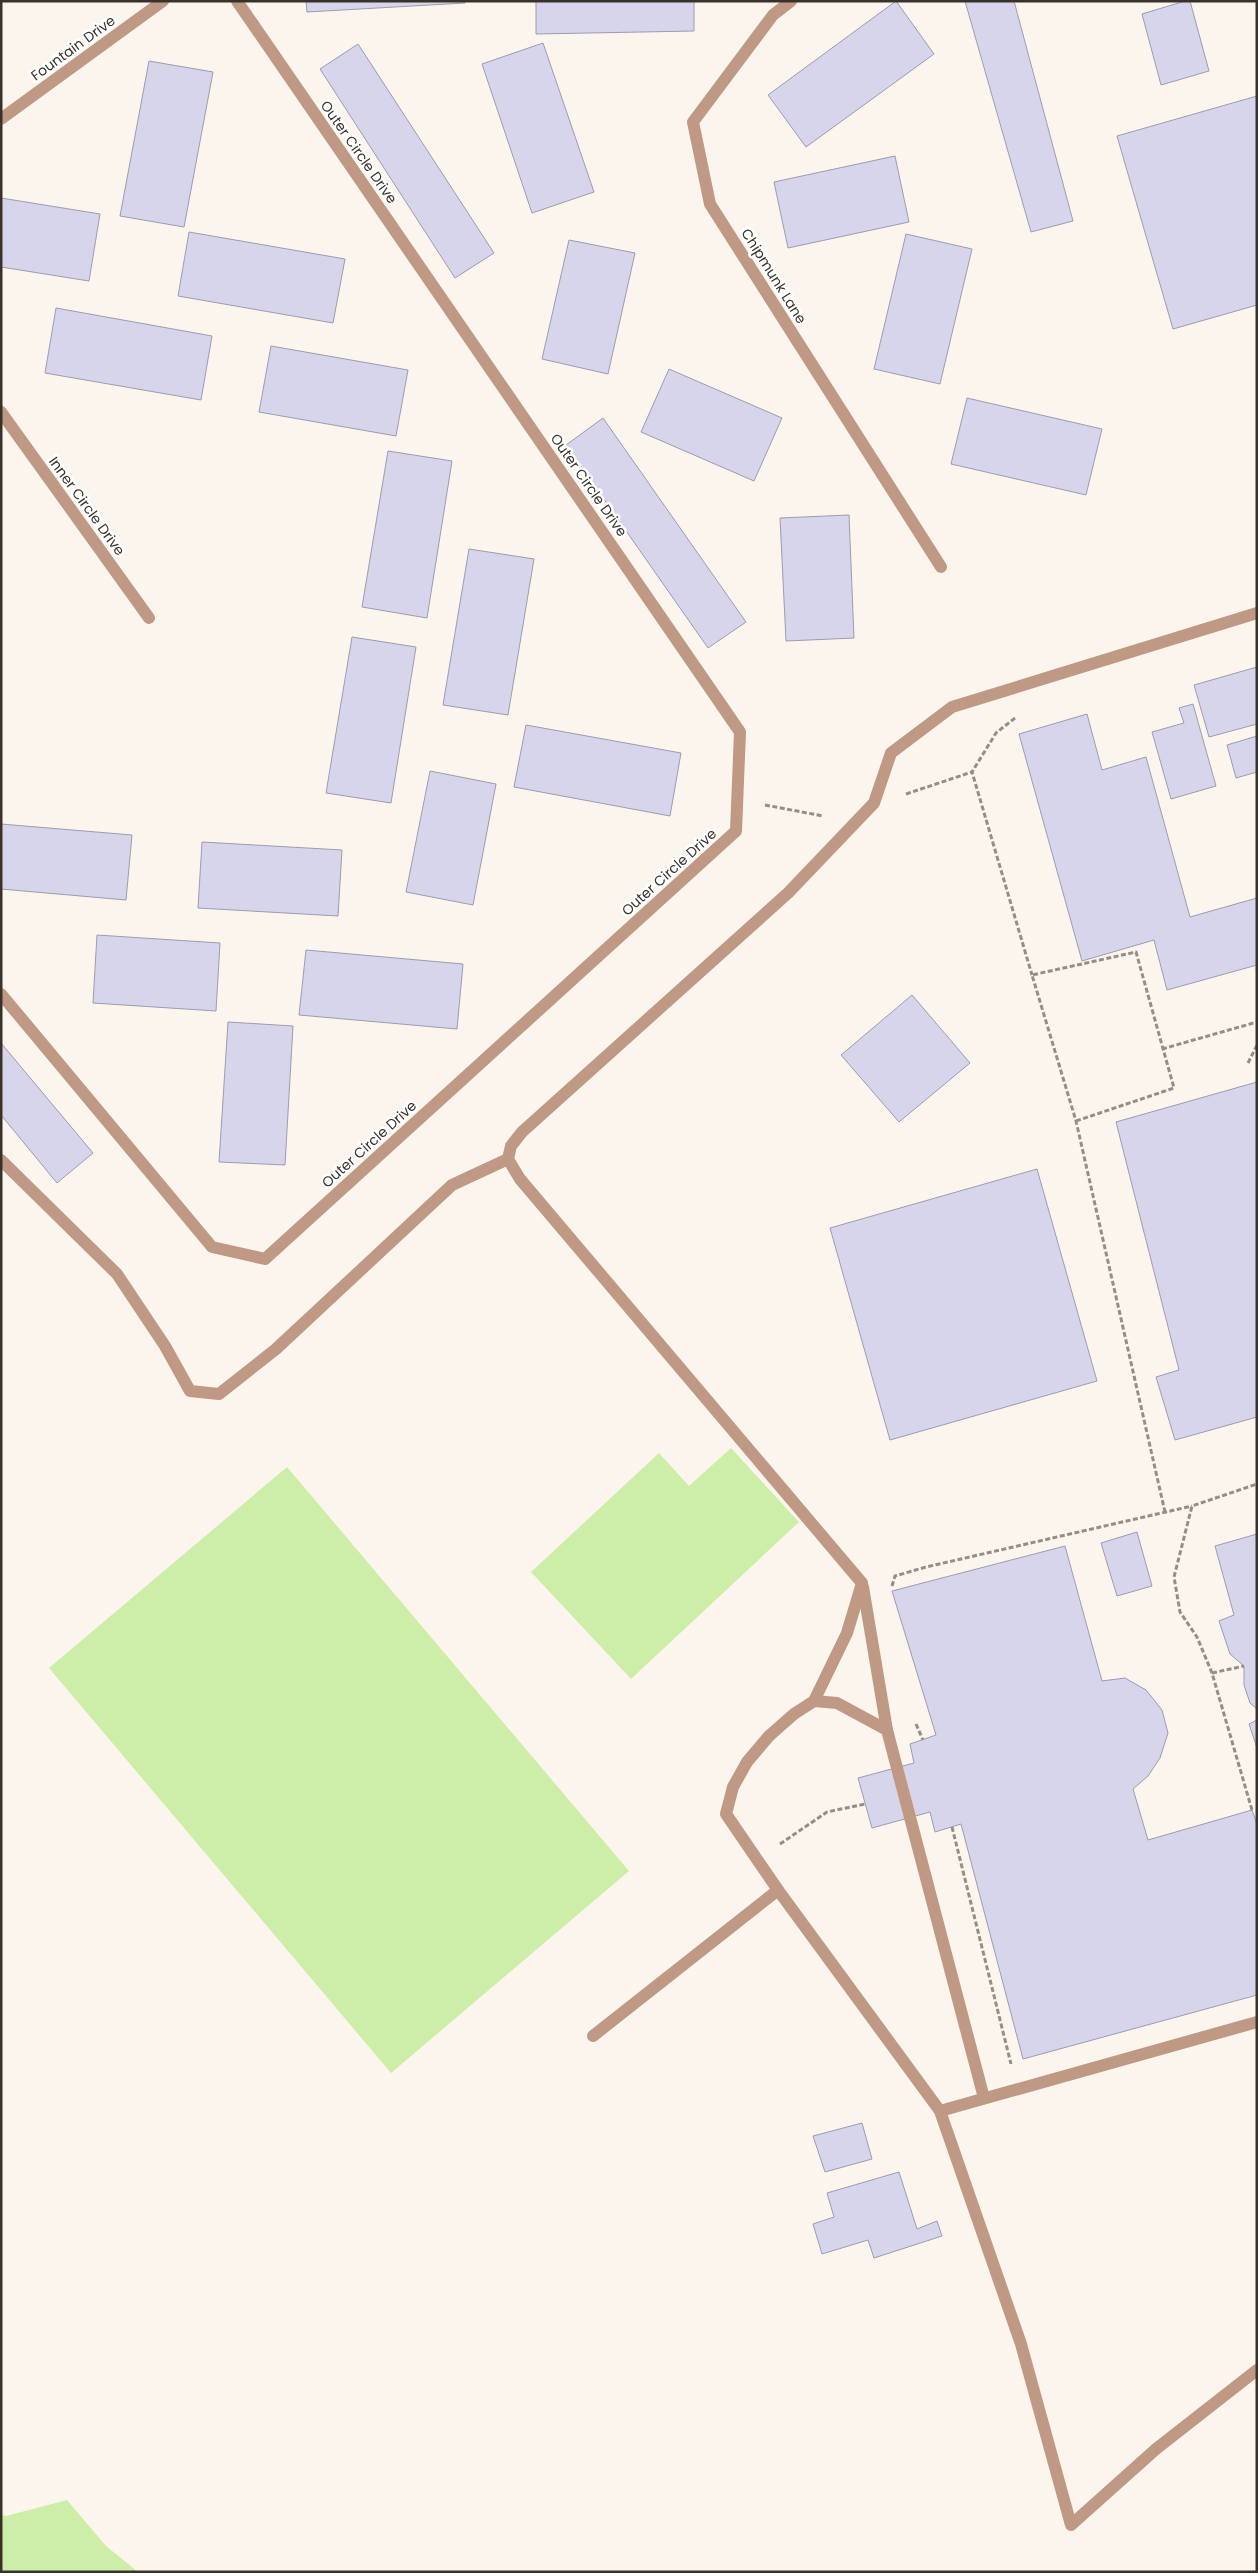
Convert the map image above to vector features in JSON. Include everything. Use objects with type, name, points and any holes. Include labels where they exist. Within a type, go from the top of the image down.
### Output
[{"type":"street","name":"Fountain Drive","points":[[1,119],[163,1]]},
{"type":"street","name":"Outer Circle Drive","points":[[1,994],[212,1247],[265,1259],[736,830],[740,732],[237,1]]},
{"type":"street","name":"Chipmunk Lane","points":[[791,1],[773,15],[693,122],[710,204],[941,567]]},
{"type":"street","name":"Inner Circle Drive","points":[[1,412],[149,618]]},
{"type":"street","points":[[984,2098],[887,1730],[862,1583],[526,1186],[508,1159],[511,1146],[522,1132],[788,893],[874,803],[892,753],[952,707],[1257,613]]},
{"type":"street","points":[[1,1160],[116,1274],[165,1346],[190,1391],[219,1394],[276,1349],[452,1186],[508,1159]]},
{"type":"street","points":[[862,1583],[847,1633],[814,1701],[794,1714],[769,1736],[748,1762],[728,1800],[726,1814],[778,1890],[940,2111],[1021,2344],[1071,2525],[1156,2449],[1257,2370]]},
{"type":"street","points":[[814,1701],[837,1703],[887,1730]]},
{"type":"street","points":[[593,2036],[778,1890]]},
{"type":"street","points":[[940,2111],[1257,2022]]},
{"type":"path","points":[[1020,714],[996,733],[972,772],[1076,1121],[1165,1512]]},
{"type":"path","points":[[1032,975],[1136,952],[1174,1088],[1076,1121]]},
{"type":"path","points":[[1162,1049],[1257,1022]]},
{"type":"path","points":[[1248,1063],[1257,1045]]},
{"type":"path","points":[[890,1592],[895,1576],[926,1566],[1192,1506],[1257,1484]]},
{"type":"path","points":[[1192,1506],[1174,1577],[1180,1612],[1197,1637],[1212,1673],[1252,1810]]},
{"type":"path","points":[[1212,1673],[1244,1666]]},
{"type":"path","points":[[916,1722],[923,1740]]},
{"type":"path","points":[[780,1844],[827,1812],[865,1804]]},
{"type":"path","points":[[952,1827],[1013,2069]]},
{"type":"green space","points":[[731,1448],[799,1522],[631,1679],[531,1572],[659,1453],[689,1486]]},
{"type":"green space","points":[[287,1467],[629,1871],[391,2073],[49,1668]]},
{"type":"green space","points":[[67,2500],[106,2546],[138,2572],[1,2572],[1,2515],[6,2516]]},
{"type":"building","points":[[306,1],[465,1],[465,3],[307,12]]},
{"type":"building","points":[[536,1],[694,1],[694,31],[536,34]]},
{"type":"building","points":[[896,1],[934,54],[806,147],[768,95]]},
{"type":"building","points":[[965,1],[1014,1],[1073,221],[1031,232]]},
{"type":"building","points":[[1190,1],[1209,71],[1161,85],[1142,14]]},
{"type":"building","points":[[543,43],[594,192],[532,213],[482,64]]},
{"type":"building","points":[[358,44],[494,253],[455,278],[320,69]]},
{"type":"building","points":[[149,61],[213,72],[184,227],[120,216]]},
{"type":"building","points":[[1257,96],[1257,305],[1173,329],[1117,136]]},
{"type":"building","points":[[895,156],[909,222],[788,248],[774,182]]},
{"type":"building","points":[[1,198],[100,214],[89,281],[1,267]]},
{"type":"building","points":[[189,232],[345,259],[333,323],[178,296]]},
{"type":"building","points":[[906,234],[972,249],[940,384],[874,369]]},
{"type":"building","points":[[569,240],[635,253],[608,374],[542,359]]},
{"type":"building","points":[[56,308],[212,336],[201,400],[45,373]]},
{"type":"building","points":[[271,346],[408,370],[396,436],[259,412]]},
{"type":"building","points":[[669,369],[782,418],[754,481],[641,432]]},
{"type":"building","points":[[967,398],[1102,429],[1086,495],[951,464]]},
{"type":"building","points":[[603,418],[746,622],[708,648],[566,445]]},
{"type":"building","points":[[388,451],[452,461],[427,618],[362,607]]},
{"type":"building","points":[[849,515],[854,638],[786,641],[780,518]]},
{"type":"building","points":[[469,549],[534,559],[508,715],[443,705]]},
{"type":"building","points":[[352,637],[416,647],[391,803],[326,793]]},
{"type":"building","points":[[1257,667],[1257,724],[1209,737],[1194,685]]},
{"type":"building","points":[[1193,704],[1216,786],[1171,799],[1152,732],[1184,723],[1179,708]]},
{"type":"building","points":[[1087,714],[1102,770],[1146,757],[1190,917],[1257,898],[1257,965],[1167,990],[1154,940],[1082,961],[1019,734]]},
{"type":"building","points":[[526,725],[681,753],[670,816],[514,787]]},
{"type":"building","points":[[1257,736],[1257,772],[1236,778],[1227,745]]},
{"type":"building","points":[[430,771],[496,784],[473,905],[406,892]]},
{"type":"building","points":[[1,824],[132,835],[126,900],[1,889]]},
{"type":"building","points":[[202,842],[342,850],[338,916],[198,908]]},
{"type":"building","points":[[97,935],[220,943],[216,1011],[93,1003]]},
{"type":"building","points":[[306,950],[463,964],[457,1029],[299,1015]]},
{"type":"building","points":[[912,995],[970,1063],[899,1122],[841,1055]]},
{"type":"building","points":[[228,1022],[293,1026],[285,1165],[219,1162]]},
{"type":"building","points":[[1,1043],[93,1153],[57,1183],[1,1115]]},
{"type":"building","points":[[1257,1082],[1257,1417],[1175,1440],[1156,1377],[1179,1370],[1116,1122]]},
{"type":"building","points":[[1037,1169],[1097,1381],[890,1440],[830,1228]]},
{"type":"building","points":[[1137,1532],[1152,1586],[1117,1596],[1101,1543]]},
{"type":"building","points":[[1257,1534],[1257,1709],[1250,1703],[1244,1685],[1244,1666],[1230,1654],[1219,1621],[1234,1615],[1215,1546]]},
{"type":"building","points":[[1065,1546],[1102,1681],[1125,1678],[1146,1690],[1162,1710],[1168,1733],[1160,1758],[1148,1776],[1133,1789],[1148,1840],[1252,1810],[1257,1824],[1257,1995],[1023,2059],[961,1824],[935,1832],[930,1812],[872,1828],[858,1778],[914,1763],[910,1744],[936,1735],[892,1591]]},
{"type":"building","points":[[1257,1720],[1257,1748],[1249,1724]]},
{"type":"building","points":[[862,2123],[872,2159],[825,2172],[813,2136]]},
{"type":"building","points":[[899,2172],[917,2229],[937,2221],[942,2236],[874,2258],[868,2240],[822,2254],[813,2224],[834,2217],[827,2193]]}]
